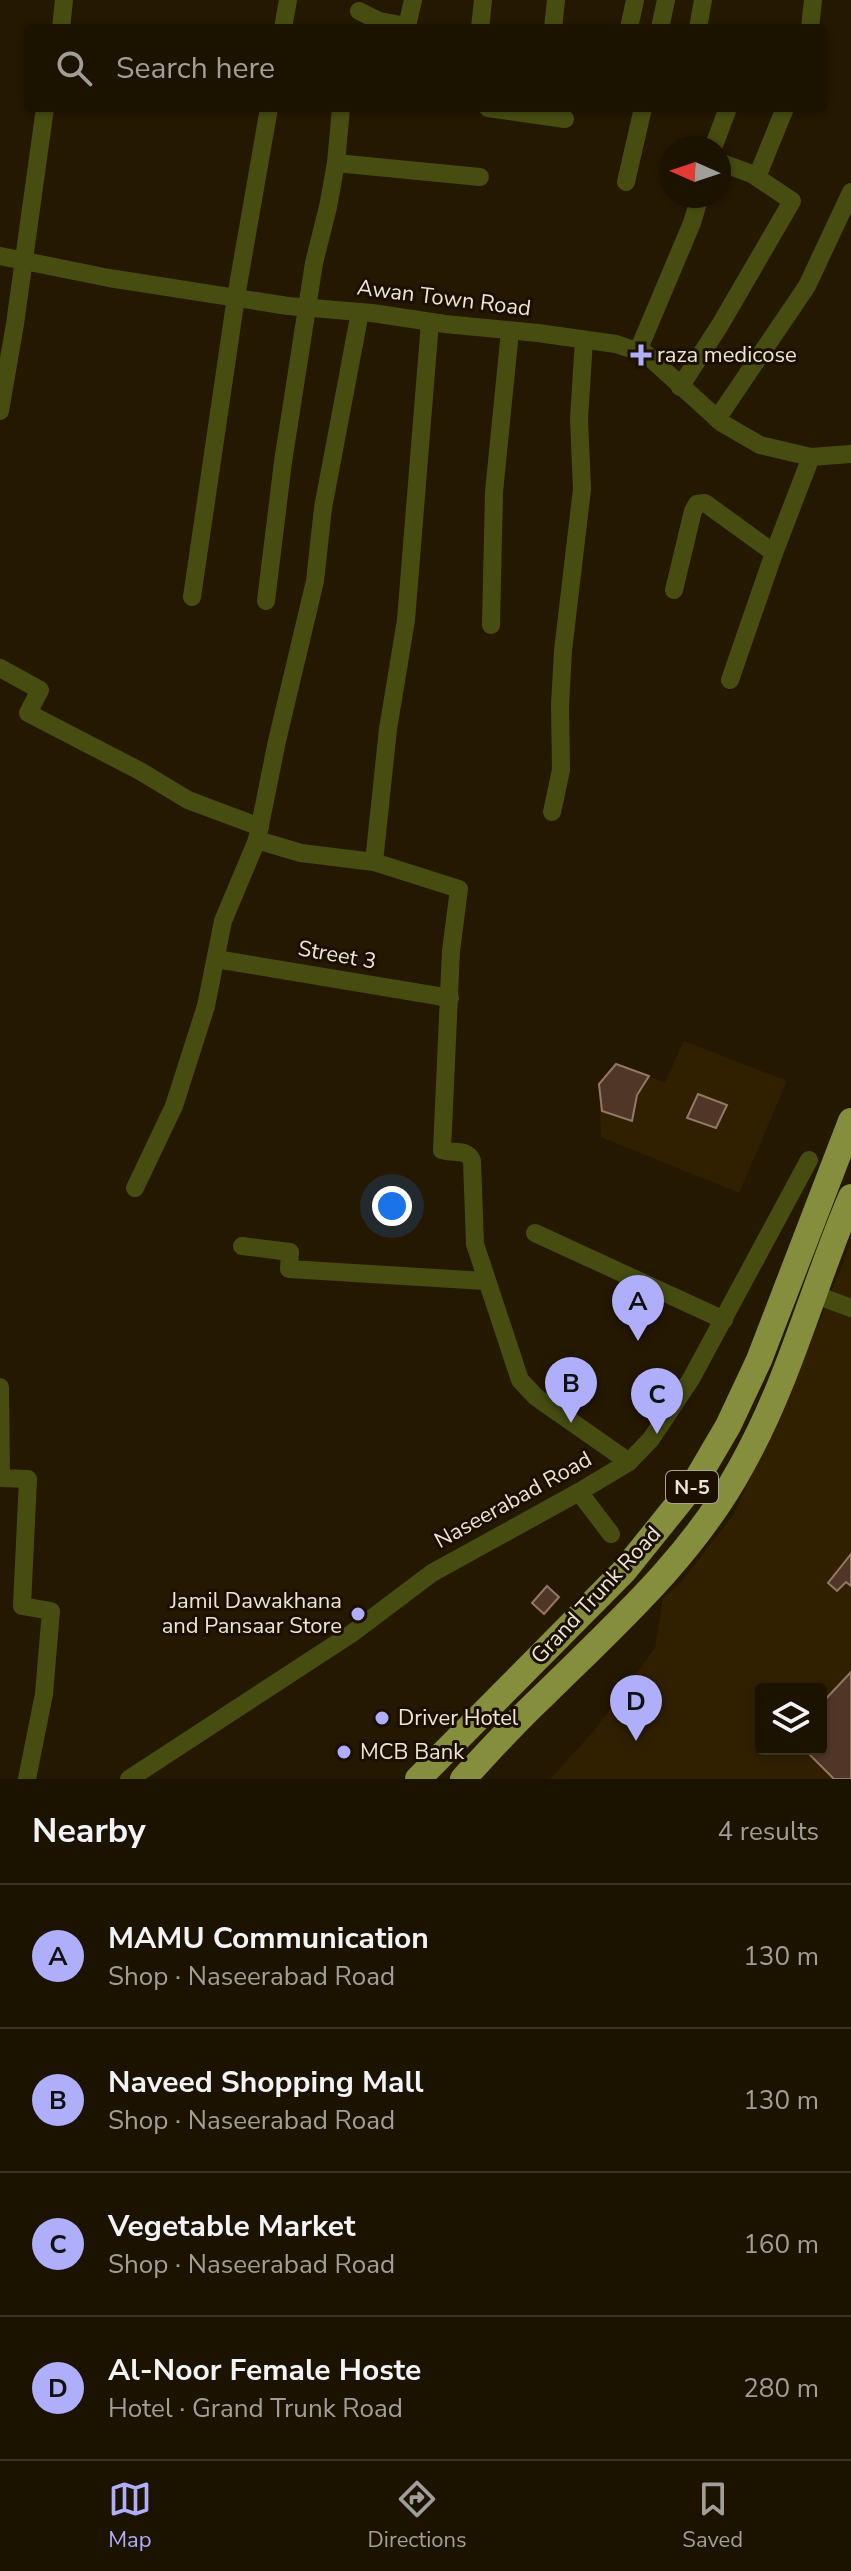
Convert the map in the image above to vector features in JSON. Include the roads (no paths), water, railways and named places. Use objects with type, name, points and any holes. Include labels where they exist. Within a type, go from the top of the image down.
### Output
[{"type":"highway","name":"Grand Trunk Road","points":[[418,1779],[624,1571],[694,1484],[728,1426],[759,1360],[851,1121]]},
{"type":"highway","name":"Grand Trunk Road","points":[[463,1779],[634,1608],[716,1509],[762,1428],[851,1197]]},
{"type":"street","points":[[61,24],[64,0]]},
{"type":"street","points":[[284,24],[288,0]]},
{"type":"street","points":[[407,24],[413,0]]},
{"type":"street","points":[[480,24],[483,0]]},
{"type":"street","points":[[553,24],[556,0]]},
{"type":"street","points":[[630,24],[635,0]]},
{"type":"street","points":[[661,24],[666,0]]},
{"type":"street","points":[[699,24],[703,0]]},
{"type":"street","points":[[810,24],[813,0]]},
{"type":"street","points":[[358,13],[396,24]]},
{"type":"street","points":[[0,411],[44,112]]},
{"type":"street","points":[[192,597],[236,297],[268,112]]},
{"type":"street","points":[[266,601],[283,462],[307,308],[336,163],[341,112]]},
{"type":"street","points":[[516,112],[565,119]]},
{"type":"street","points":[[626,182],[642,112]]},
{"type":"street","points":[[718,136],[726,112]]},
{"type":"street","points":[[757,177],[783,112]]},
{"type":"street","points":[[336,163],[480,177]]},
{"type":"street","points":[[680,387],[792,201],[757,177],[731,167]]},
{"type":"street","points":[[717,419],[807,286],[851,192]]},
{"type":"street","points":[[638,351],[696,208]]},
{"type":"street","name":"Awan Town Road","points":[[0,256],[109,278],[307,308],[616,344],[646,354],[717,419],[760,445],[811,457],[851,454]]},
{"type":"street","points":[[135,1188],[174,1106],[206,1006],[223,921],[259,833],[315,581],[323,508],[360,312]]},
{"type":"street","points":[[374,862],[388,729],[406,620],[430,322]]},
{"type":"street","points":[[491,625],[494,492],[510,331]]},
{"type":"street","points":[[552,812],[561,770],[563,651],[582,489],[579,419],[584,340]]},
{"type":"street","points":[[730,680],[811,457]]},
{"type":"street","points":[[674,590],[697,504],[705,503],[774,553]]},
{"type":"street","points":[[0,668],[40,690],[28,713],[140,771],[188,800],[301,853],[374,862],[459,889],[451,951],[442,1150],[465,1153],[472,1161],[475,1244],[520,1380],[536,1397],[629,1462]]},
{"type":"street","name":"Street 3","points":[[216,959],[450,998]]},
{"type":"street","name":"Naseerabad Road","points":[[129,1779],[351,1634],[432,1573],[629,1462],[651,1439],[691,1379],[809,1160]]},
{"type":"street","points":[[535,1233],[724,1320]]},
{"type":"street","points":[[242,1246],[290,1252],[289,1269],[485,1281]]},
{"type":"street","points":[[814,1294],[850,1305]]},
{"type":"street","points":[[0,1387],[1,1478],[28,1479],[22,1606],[51,1611],[44,1694],[27,1779]]},
{"type":"street","points":[[579,1492],[611,1534]]},
{"type":"place","name":"raza medicose","points":[[641,355]]},
{"type":"place","name":"MAMU Communication","points":[[638,1341]]},
{"type":"place","name":"Naveed Shopping Mall","points":[[571,1423]]},
{"type":"place","name":"Vegetable Market","points":[[657,1434]]},
{"type":"place","name":"Jamil Dawakhana and Pansaar Store","points":[[358,1614]]},
{"type":"place","name":"Driver Hotel","points":[[382,1718]]},
{"type":"place","name":"Al-Noor Female Hoste","points":[[636,1741]]},
{"type":"place","name":"MCB Bank","points":[[344,1752]]}]
